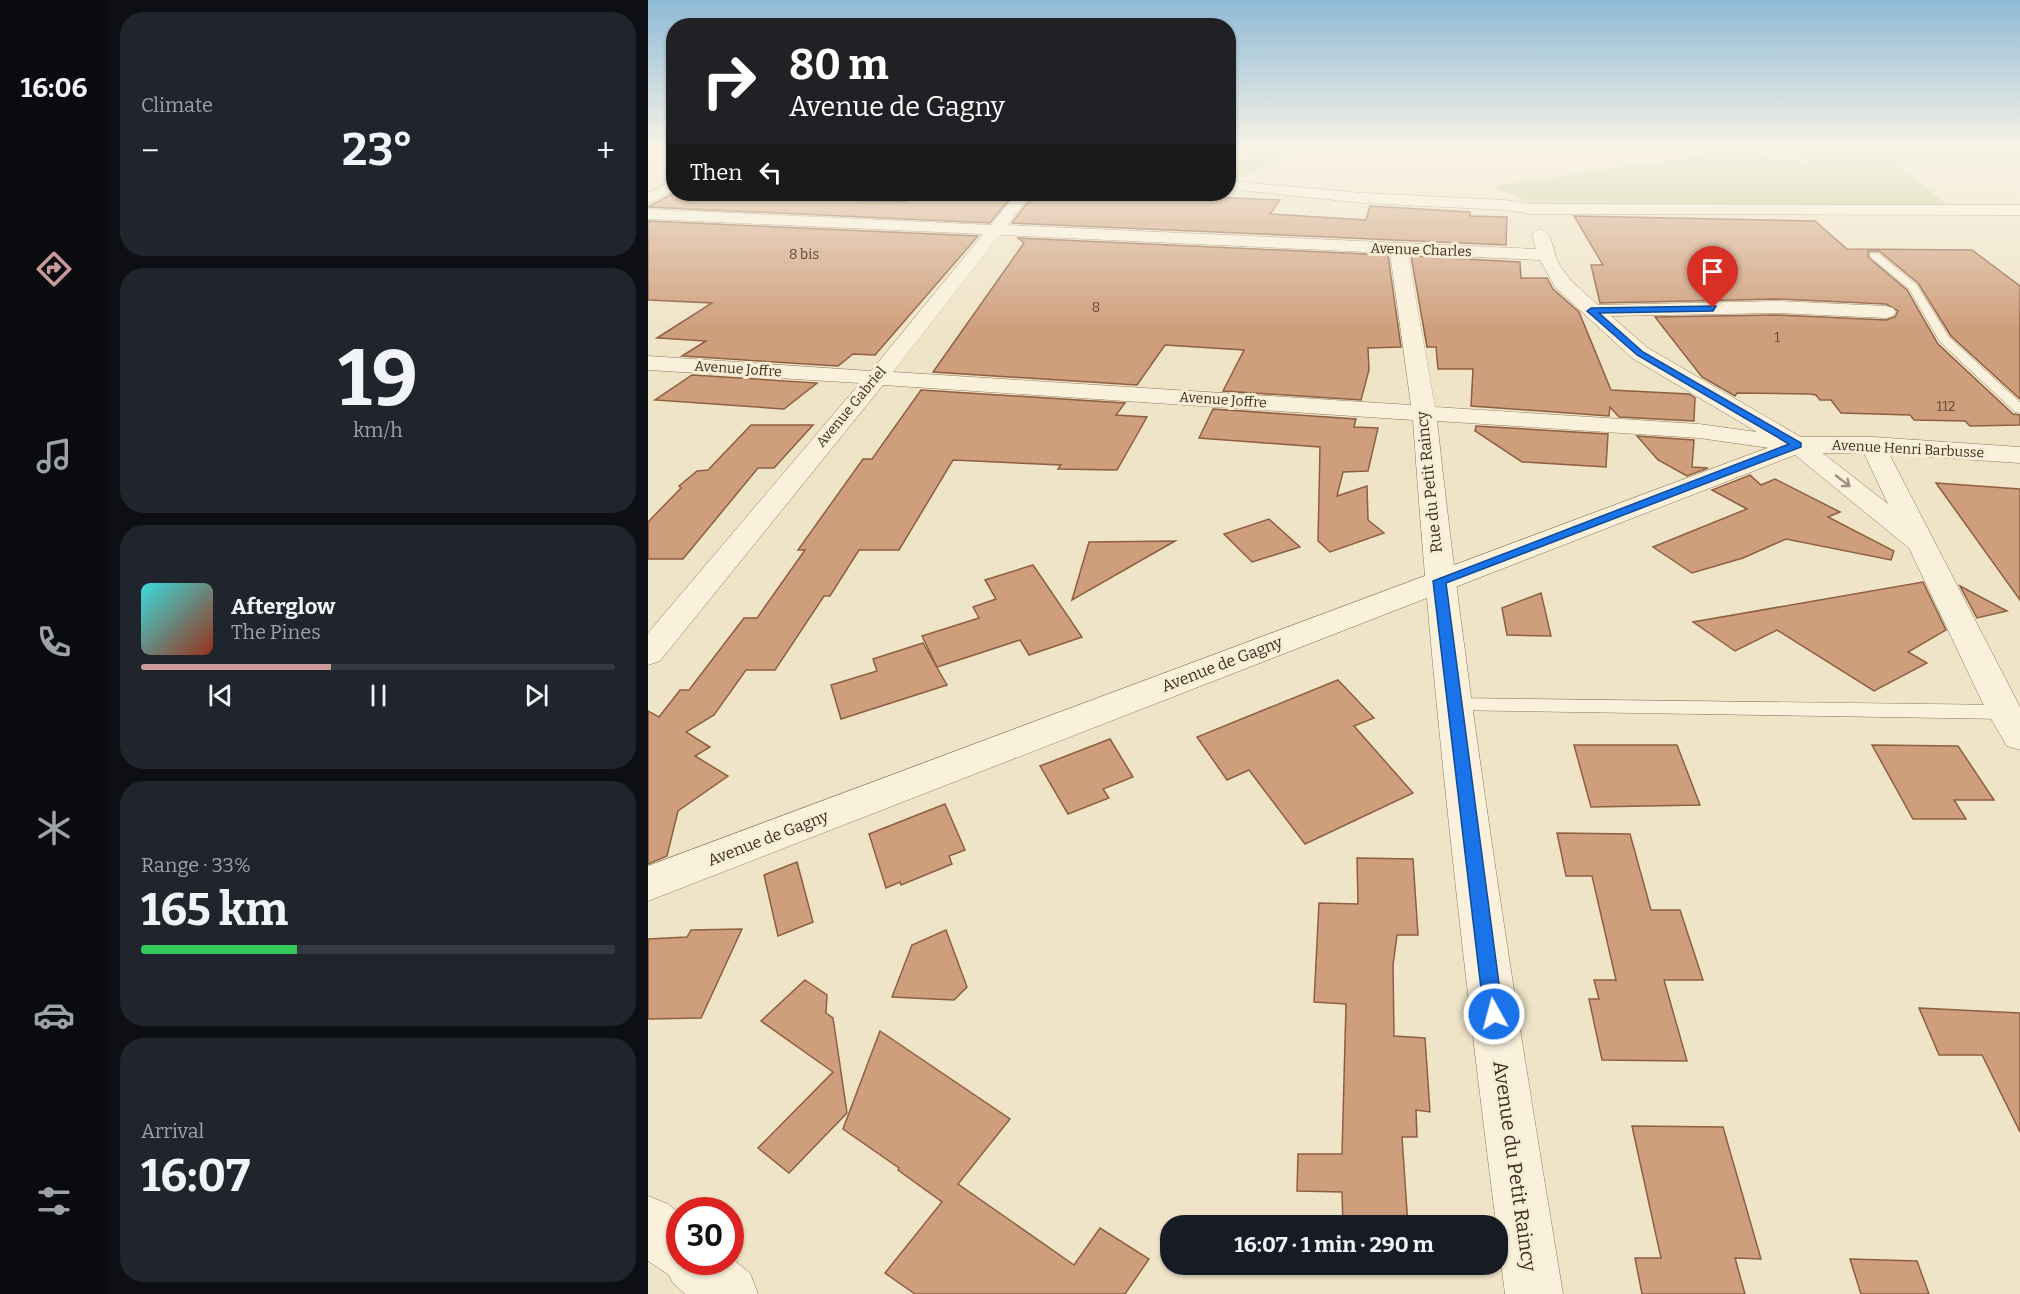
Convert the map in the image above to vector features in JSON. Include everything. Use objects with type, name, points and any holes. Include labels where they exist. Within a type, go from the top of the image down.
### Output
[{"type":"street","name":"Avenue Gabriel","points":[[648,654],[876,378],[1012,208]]},
{"type":"street","points":[[1527,208],[2020,210]]},
{"type":"street","points":[[1532,209],[1546,255],[1562,283],[1640,354],[1797,445],[1921,543]]},
{"type":"street","name":"Avenue Charles","points":[[648,214],[1546,255]]},
{"type":"street","name":"Rue du Petit Raincy","points":[[1398,249],[1424,413],[1439,581],[1496,1037]]},
{"type":"street","points":[[1591,311],[1777,307],[1886,312]]},
{"type":"street","name":"Avenue Joffre","points":[[648,363],[1699,431],[1797,445]]},
{"type":"street","name":"Avenue Henri Barbusse","points":[[1797,445],[1873,445],[2020,455]]},
{"type":"street","name":"Avenue de Gagny","points":[[648,884],[1797,445]]},
{"type":"street","points":[[1873,445],[2012,724]]},
{"type":"street","name":"Avenue du Petit Raincy","points":[[1496,1037],[1534,1294]]},
{"type":"street","points":[[648,1224],[666,1239]]},
{"type":"street","points":[[707,1275],[729,1294]]},
{"type":"lane","points":[[1874,255],[1913,287],[1944,339],[2020,409]]},
{"type":"lane","points":[[1455,705],[2012,724]]},
{"type":"building","points":[[678,208],[1002,208],[990,223]]},
{"type":"building","points":[[1023,208],[1274,208],[1270,214],[1366,220],[1369,208],[1410,208],[1470,212],[1470,216],[1507,217],[1506,245],[1012,223]]},
{"type":"building","points":[[1574,216],[1815,221],[1847,249],[1972,250],[2020,286],[2020,399],[1951,336],[1918,283],[1879,251],[1868,251],[1868,257],[1907,290],[1938,344],[2013,414],[2020,415],[2020,425],[1970,426],[1965,421],[1914,420],[1910,415],[1841,413],[1831,400],[1820,400],[1816,395],[1810,394],[1737,393],[1735,396],[1702,377],[1655,317],[1777,315],[1886,320],[1895,317],[1898,311],[1886,304],[1777,299],[1600,303],[1591,265],[1603,265]]},
{"type":"building","points":[[648,221],[978,236],[875,355],[853,354],[838,366],[682,356],[706,341],[657,338],[712,303],[648,300]]},
{"type":"building","points":[[1018,238],[1388,255],[1401,347],[1368,348],[1369,370],[1361,400],[1223,391],[1244,350],[1165,345],[1137,385],[933,372],[1024,243]]},
{"type":"building","points":[[1411,256],[1520,262],[1521,278],[1547,278],[1553,289],[1579,312],[1611,390],[1689,394],[1695,398],[1694,421],[1619,417],[1610,407],[1609,416],[1471,406],[1473,369],[1438,369],[1436,347],[1427,347]]},
{"type":"building","points":[[692,375],[817,383],[784,409],[655,400]]},
{"type":"building","points":[[921,390],[1125,403],[1116,415],[1147,417],[1117,470],[1058,469],[1061,465],[953,460],[899,550],[859,550],[830,596],[824,596],[775,670],[746,670],[714,715],[686,732],[710,747],[695,756],[728,776],[678,811],[667,856],[648,864],[648,711],[659,717],[680,690],[689,690],[744,618],[757,618],[805,550],[798,550],[863,459],[872,459]]},
{"type":"building","points":[[1213,409],[1356,419],[1354,427],[1378,428],[1368,471],[1343,472],[1337,496],[1367,486],[1368,520],[1384,533],[1330,552],[1318,541],[1320,447],[1199,438]]},
{"type":"building","points":[[751,425],[813,425],[774,468],[758,468],[683,559],[648,559],[648,522],[681,488],[679,486],[697,471],[708,470]]},
{"type":"building","points":[[1476,426],[1608,434],[1606,467],[1522,462],[1475,431]]},
{"type":"building","points":[[1637,436],[1694,440],[1692,467],[1708,468],[1687,476],[1658,460]]},
{"type":"building","points":[[1750,475],[1761,485],[1775,479],[1840,512],[1828,517],[1894,551],[1891,560],[1786,539],[1743,558],[1692,573],[1653,547],[1747,509],[1712,490]]},
{"type":"building","points":[[1936,483],[2020,489],[2020,600]]},
{"type":"building","points":[[1269,519],[1300,547],[1252,562],[1224,534]]},
{"type":"building","points":[[1175,541],[1072,600],[1089,542]]},
{"type":"building","points":[[1033,565],[1082,637],[1029,655],[1020,640],[937,667],[922,636],[979,618],[973,607],[996,599],[985,580]]},
{"type":"building","points":[[1923,582],[1946,630],[1908,652],[1927,663],[1874,691],[1777,630],[1735,651],[1693,622]]},
{"type":"building","points":[[1960,586],[2007,611],[1977,618]]},
{"type":"building","points":[[1541,593],[1551,636],[1507,635],[1502,608]]},
{"type":"building","points":[[923,643],[947,685],[841,719],[831,685],[877,671],[873,659]]},
{"type":"building","points":[[1338,680],[1374,718],[1354,726],[1413,793],[1305,844],[1249,770],[1227,780],[1197,737]]},
{"type":"building","points":[[1110,739],[1133,777],[1103,789],[1109,798],[1068,814],[1040,766]]},
{"type":"building","points":[[1574,745],[1677,745],[1700,805],[1591,807]]},
{"type":"building","points":[[1872,745],[1958,746],[1994,800],[1954,800],[1966,819],[1913,819]]},
{"type":"building","points":[[945,804],[965,850],[949,856],[952,864],[901,885],[900,882],[886,888],[869,834]]},
{"type":"building","points":[[1557,833],[1630,834],[1651,910],[1680,910],[1703,980],[1664,980],[1687,1061],[1602,1060],[1589,999],[1599,999],[1594,980],[1616,980],[1592,876],[1566,876]]},
{"type":"building","points":[[1357,858],[1413,859],[1418,935],[1397,935],[1393,965],[1394,1036],[1425,1038],[1430,1112],[1416,1110],[1417,1137],[1402,1137],[1407,1215],[1343,1215],[1342,1192],[1297,1191],[1298,1154],[1342,1154],[1346,1004],[1314,1002],[1319,903],[1358,904]]},
{"type":"building","points":[[797,862],[813,922],[778,936],[764,875]]},
{"type":"building","points":[[742,929],[701,1018],[648,1019],[648,939],[687,937],[691,930]]},
{"type":"building","points":[[946,930],[967,987],[954,1000],[892,997],[912,945]]},
{"type":"building","points":[[805,980],[827,995],[826,1013],[833,1018],[847,1113],[789,1173],[758,1148],[833,1072],[761,1021]]},
{"type":"building","points":[[1919,1008],[2020,1013],[2020,1132],[1982,1055],[1939,1055]]},
{"type":"building","points":[[880,1031],[1010,1119],[958,1184],[1074,1265],[1100,1228],[1149,1259],[1125,1294],[915,1294],[885,1273],[942,1202],[898,1170],[899,1168],[843,1129]]},
{"type":"building","points":[[1632,1126],[1723,1127],[1761,1259],[1735,1258],[1745,1294],[1642,1294],[1635,1258],[1661,1258]]},
{"type":"building","points":[[1850,1259],[1917,1261],[1929,1294],[1861,1294]]},
{"type":"route","points":[[1494,1014],[1439,581],[1797,445],[1640,354],[1591,311],[1713,308]]}]
